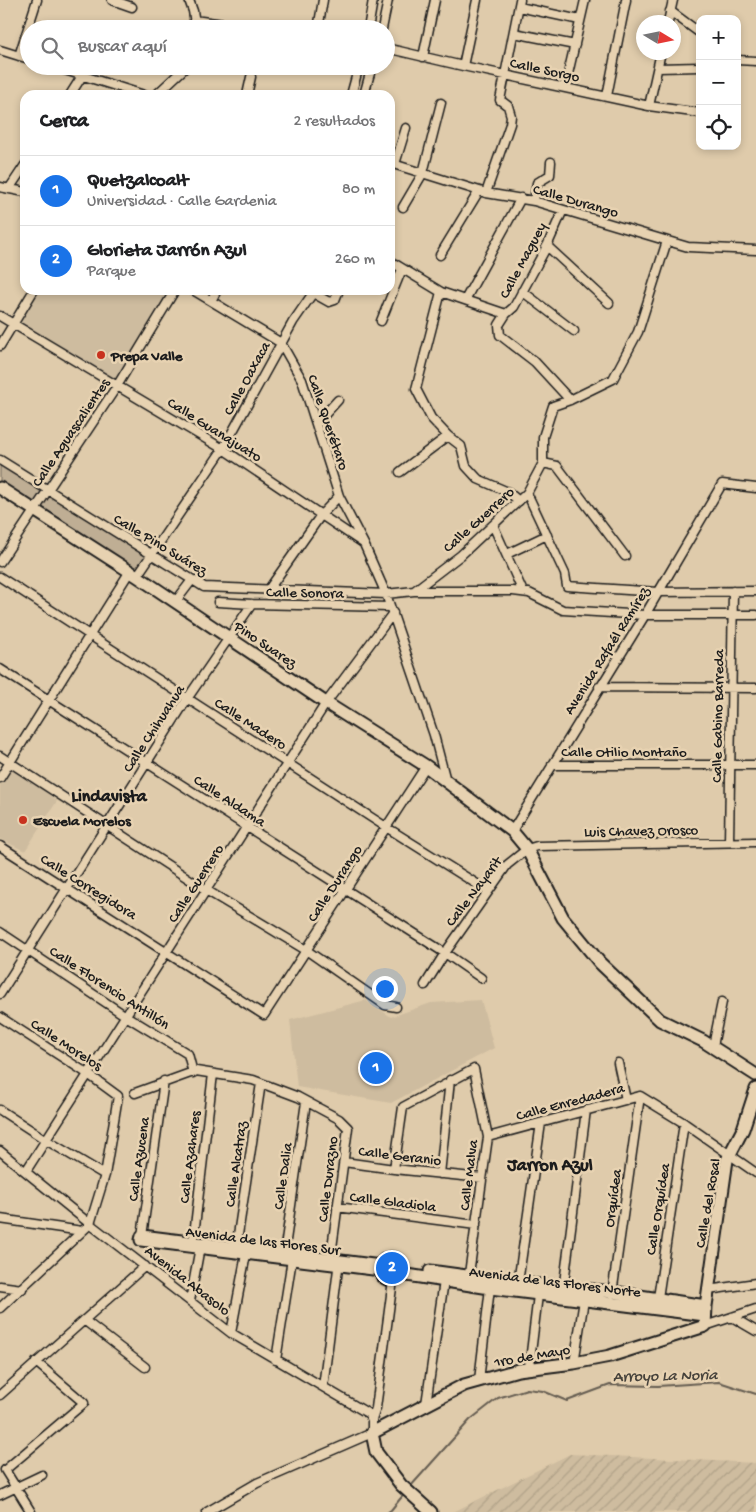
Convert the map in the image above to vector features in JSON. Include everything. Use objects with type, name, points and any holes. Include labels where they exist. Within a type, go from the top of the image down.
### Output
[{"type":"street","points":[[31,20],[37,0]]},
{"type":"street","points":[[112,0],[132,7]]},
{"type":"street","points":[[189,0],[194,20]]},
{"type":"street","points":[[320,20],[323,0]]},
{"type":"street","points":[[370,20],[373,0]]},
{"type":"street","points":[[384,20],[388,0]]},
{"type":"street","points":[[424,57],[435,0]]},
{"type":"street","points":[[463,66],[477,0]]},
{"type":"street","points":[[565,87],[585,0]]},
{"type":"street","points":[[607,96],[626,0]]},
{"type":"street","points":[[669,15],[673,0]]},
{"type":"street","points":[[440,254],[483,192],[510,124],[511,116],[508,106],[500,100],[519,4],[580,20]]},
{"type":"street","points":[[670,11],[696,30]]},
{"type":"street","points":[[514,33],[574,45]]},
{"type":"street","points":[[0,50],[19,56],[20,53]]},
{"type":"street","name":"Calle Sorgo","points":[[395,50],[649,106],[696,112]]},
{"type":"street","points":[[649,106],[660,60]]},
{"type":"street","points":[[741,60],[756,61]]},
{"type":"street","points":[[658,68],[696,67]]},
{"type":"street","points":[[79,75],[128,90]]},
{"type":"street","points":[[161,90],[177,75]]},
{"type":"street","points":[[352,90],[357,75]]},
{"type":"street","points":[[365,90],[370,75]]},
{"type":"street","points":[[73,90],[82,76]]},
{"type":"street","points":[[248,90],[251,77]]},
{"type":"street","points":[[403,207],[423,173],[441,103]]},
{"type":"street","points":[[395,156],[406,128]]},
{"type":"street","points":[[534,201],[537,183],[550,175],[551,162]]},
{"type":"street","name":"Calle Durango","points":[[395,165],[483,192],[534,201],[688,247],[756,250]]},
{"type":"street","points":[[9,189],[20,172]]},
{"type":"street","points":[[0,187],[20,191]]},
{"type":"street","points":[[465,300],[521,198]]},
{"type":"street","name":"Calle Maguey","points":[[395,264],[440,292],[506,314],[514,307],[563,210]]},
{"type":"street","name":"Calle Guerrero","points":[[414,591],[461,555],[527,493],[543,463],[543,437],[553,406],[570,400],[613,379],[638,332],[666,241]]},
{"type":"street","points":[[546,246],[609,303]]},
{"type":"street","points":[[395,286],[402,269]]},
{"type":"street","points":[[522,291],[574,332]]},
{"type":"street","points":[[440,292],[416,389],[431,418],[460,446],[466,466],[478,479],[508,492],[518,501]]},
{"type":"street","points":[[0,346],[31,295]]},
{"type":"street","name":"Calle Aguascalientes","points":[[0,562],[117,386],[172,295]]},
{"type":"street","name":"Calle Querétaro","points":[[201,295],[281,343],[302,380],[339,496],[364,544]]},
{"type":"street","points":[[211,301],[214,295]]},
{"type":"street","name":"Calle Oaxaca","points":[[0,778],[90,635],[134,574],[151,555],[223,449],[281,343],[310,295]]},
{"type":"street","points":[[319,295],[329,302],[335,300],[337,295]]},
{"type":"street","points":[[381,320],[391,295]]},
{"type":"street","points":[[506,314],[499,325],[500,335],[535,362],[570,400]]},
{"type":"street","name":"Calle Guanajuato","points":[[0,316],[223,449],[364,544]]},
{"type":"street","points":[[317,423],[338,400]]},
{"type":"street","points":[[400,472],[448,436]]},
{"type":"street","name":"Calle Pino Suárez","points":[[0,460],[204,587],[386,594]]},
{"type":"street","points":[[543,463],[558,466],[625,556]]},
{"type":"street","name":"Avenida Rafaél Ramírez","points":[[512,831],[645,615],[722,484],[756,488]]},
{"type":"street","name":"Pino Suarez","points":[[0,488],[176,601],[326,703],[426,766],[512,831],[527,849],[562,918],[600,963],[660,1020],[713,1046],[756,1075]]},
{"type":"street","points":[[527,493],[565,574],[567,586],[658,592],[756,591]]},
{"type":"street","points":[[269,589],[321,515],[339,496]]},
{"type":"street","points":[[494,525],[523,592]]},
{"type":"street","points":[[507,554],[547,535]]},
{"type":"street","points":[[364,544],[392,610],[434,735],[446,781]]},
{"type":"street","name":"Calle Madero","points":[[0,578],[386,827],[488,890]]},
{"type":"street","points":[[176,601],[192,580]]},
{"type":"street","points":[[386,594],[414,591],[513,591],[529,593],[563,610],[645,615],[756,615]]},
{"type":"street","name":"Calle Gabino Barreda","points":[[729,842],[733,591]]},
{"type":"street","name":"Calle Sonora","points":[[218,602],[392,610]]},
{"type":"street","name":"Calle Chihuahua","points":[[0,994],[187,699],[252,604]]},
{"type":"street","name":"Calle Guerrero","points":[[26,1171],[326,703],[392,610]]},
{"type":"street","name":"Calle Aldama","points":[[0,669],[481,978]]},
{"type":"street","points":[[599,687],[756,688]]},
{"type":"street","points":[[0,756],[206,890],[306,950],[385,1005],[396,1007]]},
{"type":"street","name":"Calle Otilio Montaño","points":[[552,765],[756,765]]},
{"type":"street","name":"Calle Durango","points":[[264,1015],[426,766]]},
{"type":"street","name":"Luis Chavez Orosco","points":[[527,849],[537,846],[756,842]]},
{"type":"street","name":"Calle Corregidora","points":[[0,846],[264,1015]]},
{"type":"street","name":"Calle Nayarit","points":[[425,985],[444,953],[488,890],[507,865],[527,849]]},
{"type":"street","name":"Calle Florencio Antillón","points":[[0,932],[126,1016],[188,1054],[193,1073]]},
{"type":"street","points":[[713,1046],[722,1002]]},
{"type":"street","name":"Calle Morelos","points":[[0,1018],[88,1074],[118,1096],[106,1175]]},
{"type":"street","points":[[618,1063],[626,1100]]},
{"type":"street","name":"Calle Malva","points":[[450,1080],[474,1069],[488,1137],[468,1281]]},
{"type":"street","points":[[135,1093],[196,1072],[253,1080],[298,1097],[306,1102]]},
{"type":"street","name":"Calle Azahares","points":[[190,1301],[213,1074]]},
{"type":"street","points":[[394,1169],[403,1107],[450,1080]]},
{"type":"street","points":[[440,1174],[450,1080]]},
{"type":"street","name":"Calle Azucena","points":[[142,1238],[164,1082]]},
{"type":"street","name":"Calle Alcatraz","points":[[231,1333],[243,1250],[261,1083]]},
{"type":"street","name":"Calle del Rosal","points":[[705,1316],[727,1160],[743,1129],[756,1089]]},
{"type":"street","name":"Calle Enredadera","points":[[488,1137],[640,1096],[684,1123],[756,1173]]},
{"type":"street","name":"Orquídea","points":[[612,1298],[640,1096]]},
{"type":"street","name":"Calle Durazno","points":[[306,1102],[339,1119],[348,1128],[338,1208],[335,1262],[322,1387]]},
{"type":"street","name":"Calle Dalia","points":[[276,1360],[306,1102]]},
{"type":"street","points":[[0,1110],[46,1140],[106,1175],[90,1224],[0,1308]]},
{"type":"street","points":[[563,1293],[586,1110]]},
{"type":"street","points":[[518,1283],[541,1123]]},
{"type":"street","name":"Calle Orquídea","points":[[658,1298],[684,1123]]},
{"type":"street","name":"Avenida Abasolo","points":[[0,1152],[231,1333],[371,1417]]},
{"type":"street","name":"Calle Geranio","points":[[344,1162],[482,1178]]},
{"type":"street","name":"Calle Gladiola","points":[[338,1208],[476,1225]]},
{"type":"street","points":[[0,1219],[82,1231]]},
{"type":"street","name":"Avenida de las Flores Sur","points":[[142,1238],[381,1268],[385,1260],[392,1258],[398,1260],[396,1275]]},
{"type":"street","points":[[0,1395],[145,1266]]},
{"type":"street","points":[[381,1268],[383,1276],[396,1275],[371,1417],[372,1433],[376,1452],[401,1485],[431,1512]]},
{"type":"street","name":"Avenida de las Flores Norte","points":[[396,1275],[518,1283],[563,1293],[584,1300],[658,1298],[705,1316]]},
{"type":"street","name":"Avenida de las Flores Norte","points":[[396,1275],[444,1282],[468,1281],[490,1288],[538,1294],[563,1293],[612,1298],[705,1316],[732,1317],[756,1309]]},
{"type":"street","points":[[426,1404],[444,1282]]},
{"type":"street","points":[[708,1290],[756,1283]]},
{"type":"street","points":[[0,1286],[22,1289]]},
{"type":"street","points":[[480,1380],[490,1288]]},
{"type":"street","points":[[528,1369],[538,1294]]},
{"type":"street","points":[[574,1363],[584,1300]]},
{"type":"street","name":"1ro de Mayo","points":[[372,1433],[464,1385],[518,1370],[574,1363],[610,1356],[705,1316]]},
{"type":"street","points":[[732,1317],[756,1331]]},
{"type":"street","points":[[84,1320],[145,1367]]},
{"type":"street","points":[[31,1512],[5,1470],[84,1403],[36,1362]]},
{"type":"street","points":[[207,1512],[257,1483],[372,1433]]},
{"type":"street","points":[[0,1495],[42,1475]]},
{"type":"shaded area","name":"Prepa Valle","points":[[31,295],[172,295],[117,386],[14,324]]},
{"type":"shaded area","points":[[0,460],[151,555],[137,576],[0,488]]},
{"type":"shaded area","name":"Escuela Morelos","points":[[8,762],[57,801],[25,851],[0,839],[0,775]]},
{"type":"shaded area","points":[[366,1000],[391,1017],[431,1003],[481,1000],[494,1048],[391,1103],[297,1087],[290,1020]]},
{"type":"shaded area","points":[[570,1454],[756,1463],[756,1512],[453,1512]]},
{"type":"waterway","name":"Arroyo La Noria","points":[[410,1487],[470,1420],[498,1398],[527,1389],[543,1391],[567,1401],[610,1385],[658,1386],[719,1382],[756,1394]]},
{"type":"waterway","name":"Arroyo La Noria","points":[[388,1512],[405,1493]]},
{"type":"place","name":"Prepa Valle","points":[[101,355]]},
{"type":"place","name":"Escuela Morelos","points":[[23,820]]},
{"type":"place","name":"Quetzalcoalt","points":[[376,1068]]},
{"type":"place","name":"Glorieta Jarrón Azul","points":[[392,1268]]},
{"type":"district","name":"Lindavista","points":[[109,795]]},
{"type":"district","name":"Jarron Azul","points":[[550,1164]]}]
